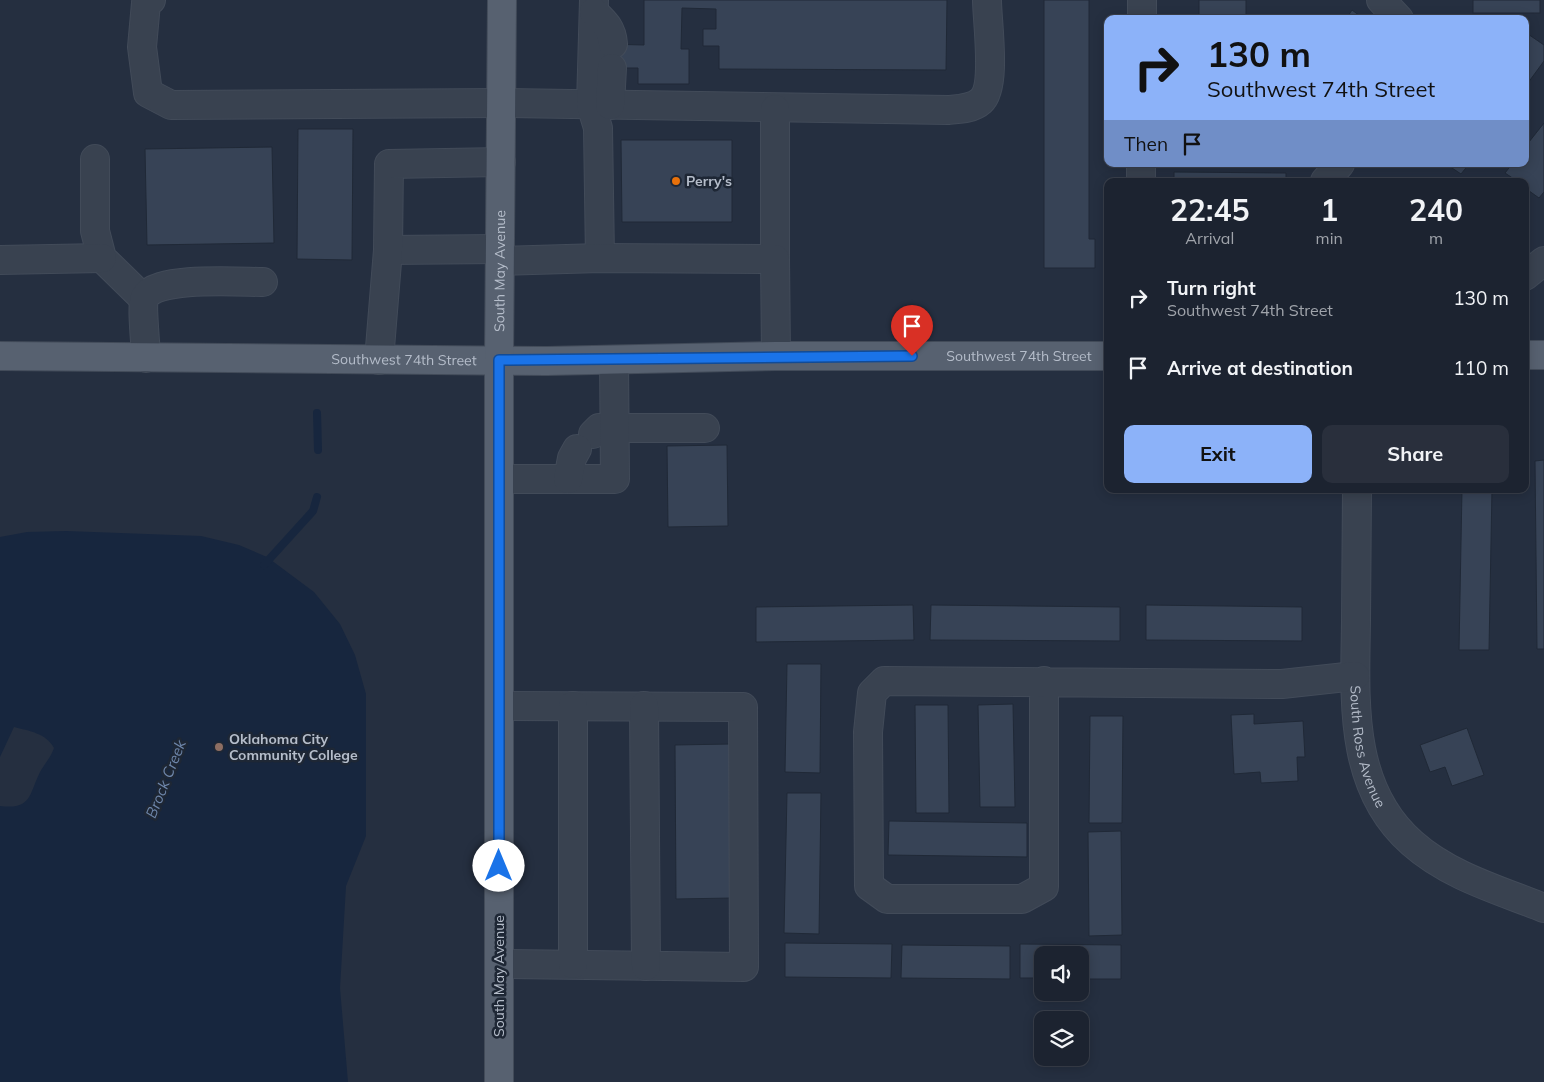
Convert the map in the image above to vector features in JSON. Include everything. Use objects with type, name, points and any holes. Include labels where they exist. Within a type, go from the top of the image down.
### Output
[{"type":"main road","name":"South May Avenue","points":[[499,1082],[499,360],[502,0]]},
{"type":"main road","points":[[1529,355],[1544,355]]},
{"type":"main road","name":"Southwest 74th Street","points":[[0,356],[379,360],[614,360],[776,356],[1104,356]]},
{"type":"street","points":[[151,0],[146,3],[142,47],[148,93],[171,105],[501,103],[775,109],[967,109],[982,100],[990,82],[987,0]]},
{"type":"street","points":[[1142,0],[1142,15]]},
{"type":"street","points":[[1381,0],[1395,15]]},
{"type":"street","points":[[594,6],[608,25],[612,34],[612,56],[600,105]]},
{"type":"street","points":[[594,6],[600,105],[598,128],[600,258]]},
{"type":"street","points":[[775,109],[776,356]]},
{"type":"street","points":[[95,159],[95,231],[102,258],[144,299]]},
{"type":"street","points":[[379,360],[388,250],[389,164],[501,162]]},
{"type":"street","points":[[1328,178],[1337,167]]},
{"type":"street","points":[[388,250],[600,258],[775,259]]},
{"type":"street","points":[[0,260],[102,258]]},
{"type":"street","points":[[1529,273],[1544,262]]},
{"type":"street","points":[[146,358],[144,299],[150,291],[170,283],[263,282]]},
{"type":"street","points":[[568,479],[572,458],[594,437],[614,360]]},
{"type":"street","points":[[594,437],[705,428]]},
{"type":"street","points":[[499,479],[615,479],[594,437]]},
{"type":"street","name":"South Ross Avenue","points":[[1357,493],[1355,708],[1359,745],[1375,793],[1392,822],[1411,843],[1444,865],[1488,886],[1544,908]]},
{"type":"street","points":[[1044,681],[1044,887],[1022,899],[887,899],[869,886],[868,732],[872,693],[884,681],[1044,681],[1282,684],[1355,676]]},
{"type":"street","points":[[499,706],[743,706],[744,967],[499,964]]},
{"type":"street","points":[[573,706],[573,964]]},
{"type":"street","points":[[644,706],[646,966]]},
{"type":"water","name":"Oklahoma City Community College","points":[[66,531],[201,536],[239,545],[267,557],[314,592],[340,624],[355,655],[366,694],[366,836],[346,886],[340,988],[348,1082],[0,1082],[0,806],[10,807],[18,805],[28,799],[40,772],[54,748],[42,736],[14,727],[0,757],[0,537],[27,532]]},
{"type":"building","points":[[644,0],[947,0],[946,70],[719,69],[719,46],[703,46],[703,29],[716,29],[716,9],[682,8],[681,49],[689,49],[689,84],[638,84],[638,68],[604,68],[604,44],[644,45]]},
{"type":"building","points":[[1044,0],[1089,0],[1089,239],[1095,239],[1095,268],[1044,268]]},
{"type":"building","points":[[1199,0],[1246,0],[1246,15],[1199,15]]},
{"type":"building","points":[[1473,0],[1540,0],[1540,13],[1473,13]]},
{"type":"building","points":[[1352,10],[1359,15],[1349,15]]},
{"type":"building","points":[[1529,35],[1544,45],[1544,61],[1529,82]]},
{"type":"building","points":[[1544,123],[1544,192],[1539,198],[1529,191],[1529,178],[1512,178],[1505,173],[1510,167],[1529,167],[1529,142]]},
{"type":"building","points":[[298,129],[353,129],[352,260],[297,259]]},
{"type":"building","name":"Perry's","points":[[621,140],[732,140],[732,222],[622,222]]},
{"type":"building","points":[[272,147],[274,243],[147,245],[145,149]]},
{"type":"building","points":[[1450,167],[1467,167],[1461,174]]},
{"type":"building","points":[[1174,172],[1286,173],[1286,178],[1174,178]]},
{"type":"building","points":[[727,445],[728,526],[668,527],[667,446]]},
{"type":"building","points":[[1544,460],[1544,649],[1537,649],[1535,461]]},
{"type":"building","points":[[1462,493],[1492,493],[1489,650],[1459,650]]},
{"type":"building","points":[[913,605],[914,640],[756,642],[756,607]]},
{"type":"building","points":[[931,605],[1120,607],[1120,641],[930,640]]},
{"type":"building","points":[[1146,605],[1302,607],[1302,641],[1146,640]]},
{"type":"building","points":[[787,664],[821,664],[820,773],[785,772]]},
{"type":"building","points":[[1013,704],[1015,807],[980,807],[978,705]]},
{"type":"building","points":[[915,705],[948,705],[949,813],[916,813]]},
{"type":"building","points":[[1254,714],[1254,724],[1303,721],[1305,757],[1297,757],[1298,781],[1261,783],[1260,772],[1234,774],[1231,715]]},
{"type":"building","points":[[1090,716],[1123,716],[1122,823],[1089,823]]},
{"type":"building","points":[[1467,728],[1484,775],[1452,786],[1445,767],[1430,772],[1420,745]]},
{"type":"building","points":[[730,744],[732,898],[676,899],[675,745]]},
{"type":"building","points":[[787,793],[821,793],[819,934],[784,933]]},
{"type":"building","points":[[889,821],[1027,823],[1027,857],[888,855]]},
{"type":"building","points":[[1121,831],[1122,935],[1089,936],[1088,832]]},
{"type":"building","points":[[785,943],[892,944],[891,978],[785,977]]},
{"type":"building","points":[[1020,944],[1121,945],[1121,979],[1089,979],[1089,946],[1034,946],[1034,978],[1020,978]]},
{"type":"building","points":[[902,945],[1010,946],[1010,979],[901,978]]},
{"type":"waterway","name":"Brock Creek","points":[[317,413],[318,450]]},
{"type":"waterway","name":"Brock Creek","points":[[264,565],[313,511],[317,497]]},
{"type":"place","name":"Perry's","points":[[676,181]]},
{"type":"place","name":"Oklahoma City Community College","points":[[219,747]]},
{"type":"route","points":[[499,866],[499,360],[564,361],[776,356],[912,356]]}]
